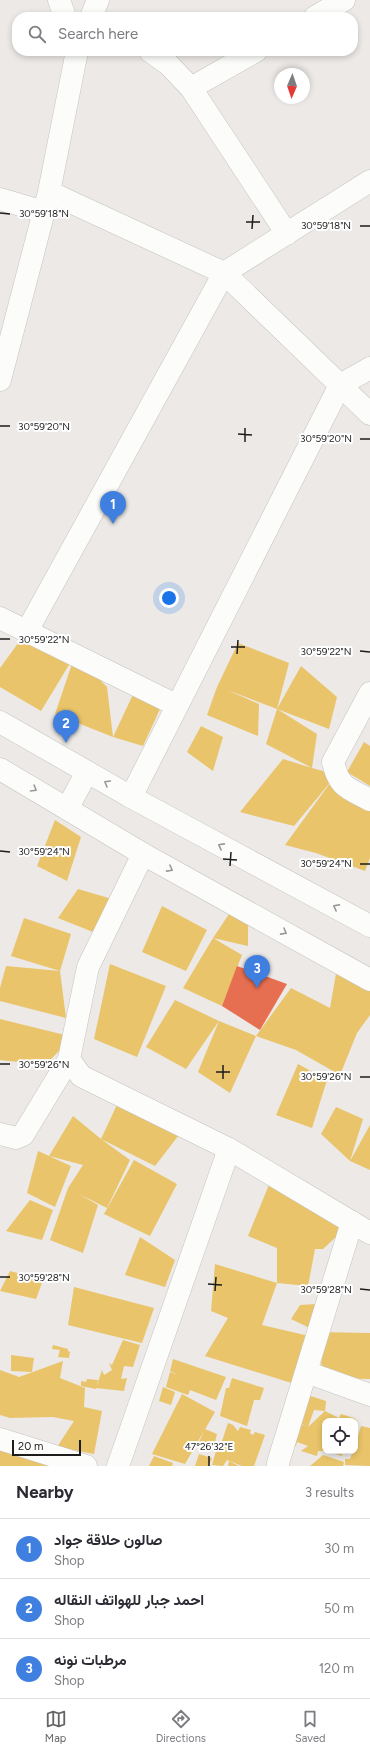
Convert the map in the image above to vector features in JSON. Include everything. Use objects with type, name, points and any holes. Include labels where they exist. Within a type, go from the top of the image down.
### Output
[{"type":"street","points":[[59,0],[63,12]]},
{"type":"street","points":[[93,12],[98,0]]},
{"type":"street","points":[[323,12],[344,0]]},
{"type":"street","points":[[0,380],[47,202],[77,56]]},
{"type":"street","points":[[157,56],[168,64],[191,88],[287,234]]},
{"type":"street","points":[[191,88],[247,56]]},
{"type":"street","points":[[27,631],[224,273],[370,182]]},
{"type":"street","points":[[0,199],[47,202],[224,273],[370,414]]},
{"type":"street","points":[[131,797],[176,705],[340,385],[370,368]]},
{"type":"street","points":[[0,618],[176,705]]},
{"type":"street","points":[[370,693],[333,762],[337,776],[343,785],[370,800]]},
{"type":"street","points":[[0,722],[131,797],[370,926]]},
{"type":"street","points":[[0,769],[143,854],[370,980]]},
{"type":"street","points":[[67,809],[87,772]]},
{"type":"street","points":[[0,1134],[16,1138],[24,1135],[29,1129],[69,1059],[88,967],[143,854]]},
{"type":"street","points":[[69,1059],[81,1076],[228,1149],[370,1233]]},
{"type":"street","points":[[118,1466],[228,1149]]},
{"type":"street","points":[[278,1466],[352,1222]]},
{"type":"street","points":[[306,1372],[370,1395]]},
{"type":"street","points":[[0,1439],[86,1466]]},
{"type":"building: Homes","points":[[27,631],[75,655],[41,711],[0,687],[0,668]]},
{"type":"building: Homes","points":[[238,643],[289,663],[277,709],[227,690],[259,704],[258,736],[207,715],[217,687]]},
{"type":"building: Homes","points":[[75,655],[107,687],[113,737],[55,714]]},
{"type":"building: Homes","points":[[301,666],[337,697],[329,729],[277,709]]},
{"type":"building: Homes","points":[[137,686],[161,707],[143,746],[113,737]]},
{"type":"building: Homes","points":[[277,709],[317,734],[312,768],[266,744]]},
{"type":"building: Homes","points":[[201,726],[223,737],[213,771],[187,752]]},
{"type":"building: Homes","points":[[364,742],[370,746],[370,786],[347,772]]},
{"type":"building: Homes","points":[[283,759],[337,775],[370,804],[370,858],[365,871],[316,853],[285,845],[333,779],[294,826],[240,812]]},
{"type":"building: Homes","points":[[55,820],[81,837],[67,881],[37,866]]},
{"type":"building: Homes","points":[[78,889],[112,899],[93,932],[58,918]]},
{"type":"building: Homes","points":[[162,906],[207,930],[186,971],[142,952]]},
{"type":"building: Homes","points":[[233,908],[248,924],[248,946],[213,938]]},
{"type":"building: Homes","points":[[24,918],[71,934],[60,971],[11,956]]},
{"type":"building: Homes","points":[[213,938],[242,955],[222,1006],[183,988]]},
{"type":"building: Homes","points":[[110,964],[166,986],[137,1057],[94,1039]]},
{"type":"building: Homes","points":[[6,966],[60,971],[66,1018],[0,1001],[0,988]]},
{"type":"building: Homes","points":[[337,968],[370,985],[370,1015],[357,1033],[340,1075],[296,1050],[256,1036],[291,988],[330,1008]]},
{"type":"building: Homes","points":[[175,1000],[219,1021],[186,1069],[146,1047]]},
{"type":"building: Homes","points":[[0,1019],[73,1037],[45,1065],[0,1060]]},
{"type":"building: Homes","points":[[219,1021],[256,1036],[230,1093],[198,1072]]},
{"type":"building: Homes","points":[[298,1064],[327,1080],[312,1128],[276,1115]]},
{"type":"building: Homes","points":[[121,1096],[182,1131],[155,1166],[101,1139]]},
{"type":"building: Homes","points":[[336,1107],[363,1119],[350,1161],[321,1134]]},
{"type":"building: Homes","points":[[73,1116],[130,1160],[107,1208],[79,1194],[98,1205],[83,1253],[50,1240],[68,1188],[83,1165],[49,1156]]},
{"type":"building: Homes","points":[[370,1125],[370,1170],[350,1161]]},
{"type":"building: Homes","points":[[38,1151],[71,1166],[55,1207],[27,1193]]},
{"type":"building: Homes","points":[[134,1160],[177,1184],[150,1236],[104,1214]]},
{"type":"building: Homes","points":[[273,1175],[352,1222],[323,1249],[315,1249],[308,1286],[277,1283],[277,1248],[248,1236]]},
{"type":"building: Homes","points":[[30,1200],[53,1210],[42,1240],[6,1231]]},
{"type":"building: Homes","points":[[140,1237],[175,1260],[165,1287],[125,1275]]},
{"type":"building: Homes","points":[[215,1264],[277,1283],[262,1325],[309,1336],[301,1386],[205,1356],[228,1318],[211,1311]]},
{"type":"building: Homes","points":[[10,1271],[43,1280],[36,1299],[0,1291]]},
{"type":"building: Homes","points":[[74,1287],[154,1308],[142,1343],[68,1325]]},
{"type":"building: Homes","points":[[317,1304],[318,1332],[291,1319],[300,1305]]},
{"type":"building: Homes","points":[[318,1332],[370,1333],[370,1379],[323,1378]]},
{"type":"building: Homes","points":[[123,1340],[140,1345],[133,1367],[124,1366],[121,1379],[127,1378],[124,1391],[96,1388],[102,1370],[104,1375],[112,1370],[109,1363],[112,1365]]},
{"type":"building: Homes","points":[[53,1345],[68,1349],[70,1352],[69,1358],[58,1357],[60,1350],[52,1349]]},
{"type":"building: Homes","points":[[11,1355],[34,1358],[32,1372],[11,1371]]},
{"type":"building: Homes","points":[[173,1359],[226,1377],[216,1400],[190,1390],[188,1395],[166,1387],[170,1372],[178,1375],[170,1371]]},
{"type":"building: Homes","points":[[63,1361],[60,1378],[85,1388],[84,1407],[102,1411],[94,1454],[57,1447],[74,1421],[53,1417],[10,1418],[0,1415],[0,1370],[19,1377]]},
{"type":"building: Homes","points":[[232,1378],[264,1388],[260,1400],[254,1400],[247,1426],[220,1416],[226,1388],[229,1388]]},
{"type":"building: Homes","points":[[87,1379],[98,1380],[96,1389],[81,1386],[81,1381],[86,1382]]},
{"type":"building: Homes","points":[[163,1387],[175,1392],[171,1405],[159,1401]]},
{"type":"building: Homes","points":[[301,1393],[326,1401],[325,1411],[339,1418],[322,1418],[322,1451],[318,1451],[317,1456],[301,1451],[308,1446],[297,1442],[296,1446],[287,1443],[291,1422],[307,1426],[292,1421]],"holes":[[[314,1410],[325,1411],[308,1427]]]},
{"type":"building: Homes","points":[[182,1394],[215,1412],[185,1464],[152,1454]]},
{"type":"building: Homes","points":[[341,1414],[354,1418],[339,1418]]},
{"type":"building: Homes","points":[[228,1423],[233,1425],[238,1431],[240,1427],[251,1430],[250,1433],[253,1435],[255,1432],[265,1435],[254,1466],[242,1466],[227,1460],[223,1466],[212,1465],[216,1451],[219,1450]]},
{"type":"building: Homes","points":[[361,1426],[370,1428],[370,1466],[345,1465],[345,1459],[350,1459],[352,1454],[358,1454],[358,1436]]},
{"type":"building: Homes","points":[[205,1429],[217,1434],[214,1446],[199,1442]]},
{"type":"building: Homes","points":[[0,1448],[50,1466],[0,1466]]},
{"type":"building: Homes","points":[[199,1454],[212,1458],[209,1466],[195,1466]]},
{"type":"building: Homes","points":[[323,1455],[344,1462],[343,1466],[310,1466]]},
{"type":"building: Homes","points":[[154,1456],[173,1463],[172,1466],[149,1466]]},
{"type":"building: Homes","points":[[229,1461],[239,1466],[228,1466]]},
{"type":"building: Shops","points":[[237,966],[287,984],[260,1030],[222,1006]]},
{"type":"place","name":"صالون حلاقة جواد","points":[[113,524]]},
{"type":"place","name":"احمد جبار للهواتف النقاله","points":[[66,743]]},
{"type":"place","name":"مرطبات نونه","points":[[257,988]]}]
